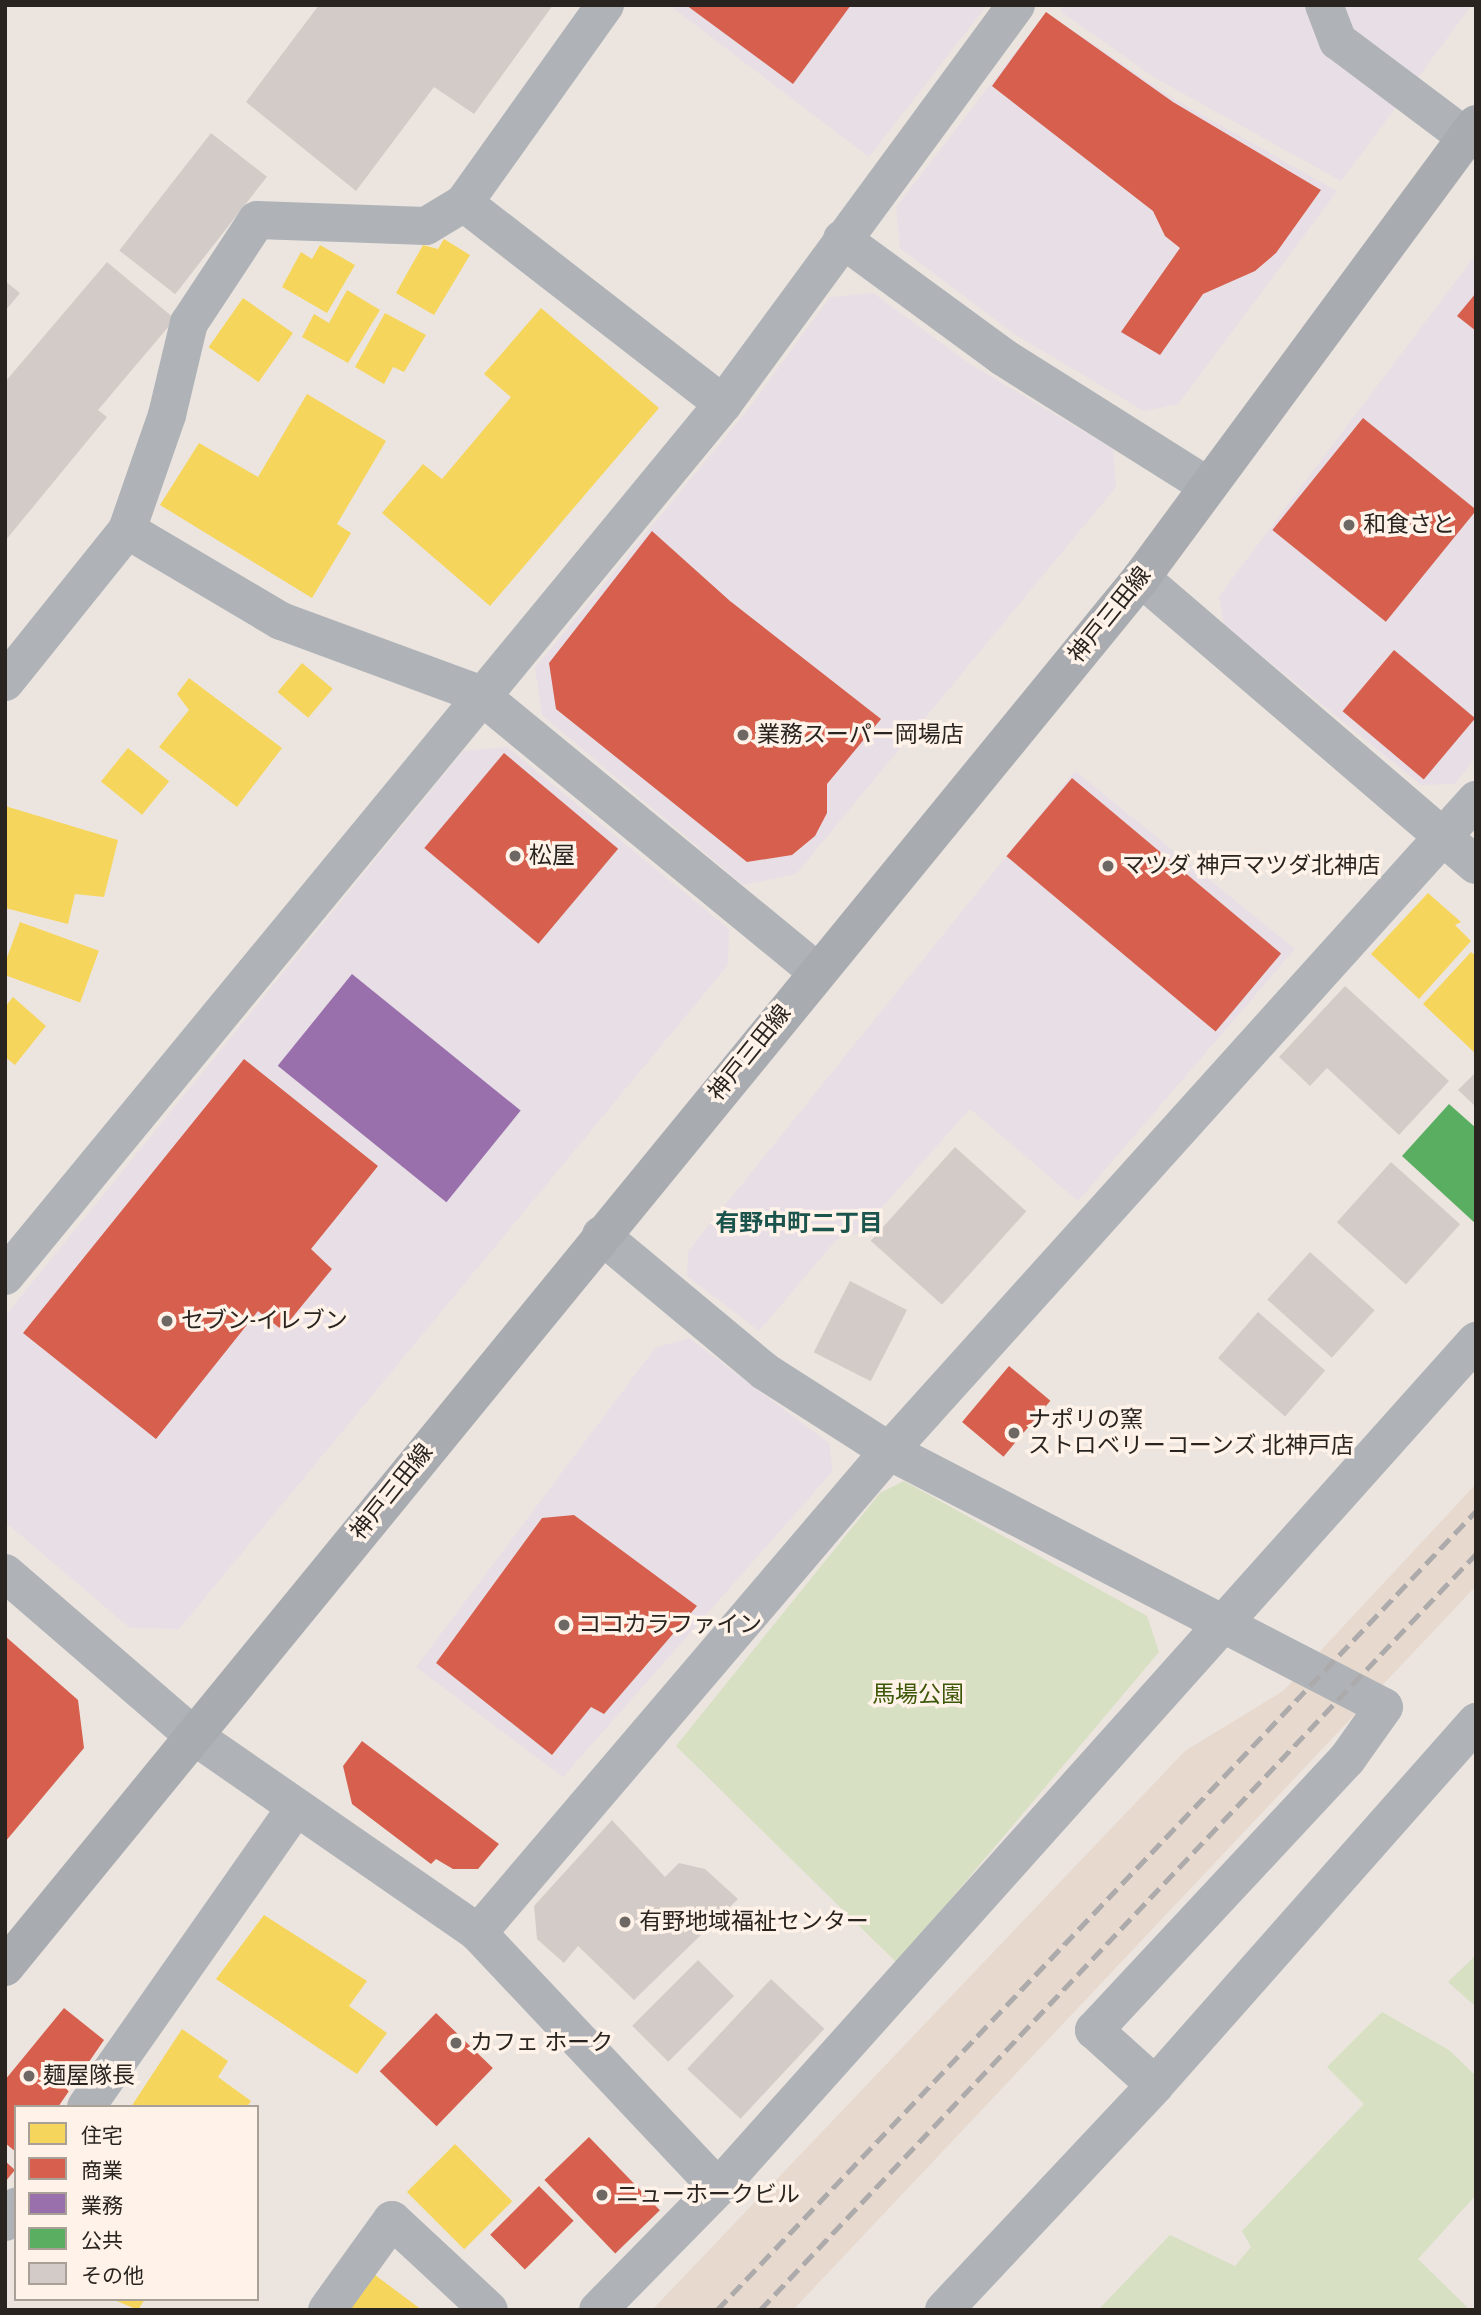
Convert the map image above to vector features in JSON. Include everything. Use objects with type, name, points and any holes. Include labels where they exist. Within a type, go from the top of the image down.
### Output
[{"type":"main road","name":"神戸三田線","points":[[5,1967],[1140,578],[1471,131]]},
{"type":"street","points":[[5,682],[127,530],[167,415],[189,323],[257,219],[426,226],[464,203],[604,5]]},
{"type":"street","points":[[5,1276],[479,694],[723,404],[1016,5]]},
{"type":"street","points":[[1324,5],[1338,41],[1471,131]]},
{"type":"street","points":[[464,203],[723,404]]},
{"type":"street","points":[[842,239],[1003,357],[1209,486]]},
{"type":"street","points":[[127,530],[281,621],[479,694],[817,972]]},
{"type":"street","points":[[1140,578],[1476,865]]},
{"type":"street","points":[[478,1933],[889,1451],[1476,800]]},
{"type":"street","points":[[601,1235],[764,1371],[889,1451],[1216,1625],[1384,1707],[1347,1759],[1094,2031],[1155,2085]]},
{"type":"street","points":[[598,2310],[718,2188],[1216,1625],[1476,1340]]},
{"type":"street","points":[[5,1573],[194,1736],[295,1810],[478,1933],[718,2188]]},
{"type":"street","points":[[944,2310],[1155,2085],[1476,1722]]},
{"type":"street","points":[[87,2105],[295,1810]]},
{"type":"street","points":[[327,2310],[393,2220],[489,2310]]},
{"type":"shaded area","points":[[669,5],[987,5],[869,157]]},
{"type":"shaded area","points":[[1063,5],[1472,5],[1341,181],[1155,78],[1060,11]]},
{"type":"shaded area","points":[[1046,12],[1174,99],[1337,191],[1178,404],[1144,411],[1014,334],[900,248],[896,207]]},
{"type":"shaded area","points":[[1476,254],[1476,757],[1455,784],[1421,785],[1224,625],[1219,596]]},
{"type":"shaded area","points":[[873,293],[970,364],[1113,449],[1116,487],[796,874],[743,885],[542,715],[535,668],[746,412],[830,297]]},
{"type":"shaded area","points":[[507,747],[729,929],[728,965],[179,1629],[130,1628],[5,1522],[5,1316],[463,751]]},
{"type":"shaded area","points":[[1075,771],[1295,949],[1078,1201],[970,1109],[859,1233],[837,1239],[759,1331],[687,1276],[688,1251]]},
{"type":"shaded area","points":[[689,1338],[830,1444],[832,1472],[563,1777],[416,1667],[655,1348]]},
{"type":"shaded area","points":[[1476,1484],[1476,1586],[793,2310],[652,2310],[1185,1751],[1283,1691]]},
{"type":"green space","name":"馬場公園","points":[[904,1481],[1147,1616],[1159,1652],[897,1963],[676,1746],[880,1493]]},
{"type":"green space","points":[[1476,1955],[1476,2007],[1448,1982]]},
{"type":"green space","points":[[1382,2012],[1449,2050],[1476,2076],[1476,2195],[1418,2259],[1470,2310],[1098,2310],[1170,2235],[1235,2266],[1251,2247],[1242,2231],[1364,2104],[1327,2067]]},
{"type":"building: 住宅","points":[[444,239],[470,255],[434,315],[396,293],[423,245],[438,249]]},
{"type":"building: 住宅","points":[[320,245],[355,265],[327,313],[282,287],[301,252],[312,259]]},
{"type":"building: 住宅","points":[[347,290],[380,310],[348,363],[302,337],[314,314],[329,323]]},
{"type":"building: 住宅","points":[[243,298],[293,333],[259,382],[209,347]]},
{"type":"building: 住宅","points":[[541,308],[659,408],[490,606],[382,513],[423,464],[442,479],[511,397],[484,374]]},
{"type":"building: 住宅","points":[[385,313],[426,335],[404,372],[393,367],[384,384],[355,367]]},
{"type":"building: 住宅","points":[[307,394],[386,441],[337,524],[351,533],[312,598],[160,505],[199,443],[258,477]]},
{"type":"building: 住宅","points":[[302,663],[333,689],[308,718],[278,692]]},
{"type":"building: 住宅","points":[[189,678],[282,748],[237,807],[159,747],[189,710],[177,694]]},
{"type":"building: 住宅","points":[[128,748],[169,781],[142,815],[101,781]]},
{"type":"building: 住宅","points":[[5,806],[118,840],[104,897],[75,894],[68,924],[5,908]]},
{"type":"building: 住宅","points":[[1428,893],[1461,922],[1455,925],[1471,941],[1419,999],[1371,954]]},
{"type":"building: 住宅","points":[[20,922],[99,951],[80,1002],[5,975],[5,963]]},
{"type":"building: 住宅","points":[[1471,952],[1476,956],[1476,1054],[1423,1004]]},
{"type":"building: 住宅","points":[[13,997],[46,1026],[15,1065],[5,1057],[5,1007]]},
{"type":"building: 住宅","points":[[264,1915],[367,1981],[349,2006],[387,2033],[357,2074],[216,1979]]},
{"type":"building: 住宅","points":[[182,2029],[228,2061],[218,2077],[251,2101],[248,2105],[132,2105]]},
{"type":"building: 住宅","points":[[455,2144],[512,2201],[464,2249],[407,2192]]},
{"type":"building: 住宅","points":[[375,2275],[422,2310],[350,2310]]},
{"type":"building: 住宅","points":[[117,2301],[144,2301],[138,2310]]},
{"type":"building: 商業","points":[[686,5],[851,5],[793,84]]},
{"type":"building: 商業","points":[[1046,12],[1173,102],[1321,190],[1276,253],[1255,271],[1203,294],[1160,355],[1121,332],[1180,248],[1165,236],[1153,211],[992,86]]},
{"type":"building: 商業","points":[[1476,293],[1476,331],[1457,316]]},
{"type":"building: 商業","points":[[1363,418],[1476,510],[1386,622],[1272,530]]},
{"type":"building: 商業","points":[[652,531],[730,601],[881,719],[827,784],[827,813],[815,836],[792,855],[747,862],[556,709],[549,663]]},
{"type":"building: 商業","points":[[1394,650],[1475,718],[1424,779],[1343,711]]},
{"type":"building: 商業","points":[[504,753],[618,849],[538,944],[424,848]]},
{"type":"building: 商業","points":[[1072,778],[1281,953],[1216,1032],[1006,856]]},
{"type":"building: 商業","points":[[244,1059],[378,1166],[311,1249],[332,1269],[282,1330],[258,1311],[156,1439],[23,1333]]},
{"type":"building: 商業","points":[[1009,1366],[1050,1401],[1003,1457],[962,1422]]},
{"type":"building: 商業","points":[[574,1515],[697,1606],[604,1714],[591,1707],[552,1755],[436,1663],[542,1518]]},
{"type":"building: 商業","points":[[5,1636],[78,1700],[84,1748],[5,1842]]},
{"type":"building: 商業","points":[[362,1741],[499,1844],[478,1869],[453,1869],[436,1859],[431,1864],[352,1804],[343,1766]]},
{"type":"building: 商業","points":[[64,2008],[104,2040],[59,2105],[14,2105],[14,2150],[5,2143],[5,2080]]},
{"type":"building: 商業","points":[[436,2013],[493,2068],[437,2126],[380,2071]]},
{"type":"building: 商業","name":"ニューホークビル","points":[[589,2137],[660,2210],[615,2253],[544,2180]]},
{"type":"building: 商業","points":[[5,2161],[14,2171],[5,2182]]},
{"type":"building: 商業","points":[[539,2186],[574,2221],[525,2269],[490,2235]]},
{"type":"building: 業務","points":[[352,974],[521,1111],[446,1202],[278,1066]]},
{"type":"building: 公共","points":[[1449,1104],[1476,1128],[1476,1224],[1402,1156]]},
{"type":"building: その他","points":[[319,5],[553,5],[474,114],[434,87],[356,191],[246,102]]},
{"type":"building: その他","points":[[211,133],[267,177],[175,294],[119,250]]},
{"type":"building: その他","points":[[107,262],[175,319],[98,410],[107,417],[5,541],[5,382]]},
{"type":"building: その他","points":[[5,281],[20,293],[5,311]]},
{"type":"building: その他","points":[[1345,986],[1449,1081],[1399,1135],[1327,1068],[1310,1086],[1279,1057]]},
{"type":"building: その他","points":[[1476,1072],[1476,1107],[1458,1090]]},
{"type":"building: その他","points":[[955,1147],[1026,1211],[942,1305],[871,1241]]},
{"type":"building: その他","points":[[1391,1162],[1460,1224],[1406,1284],[1337,1222]]},
{"type":"building: その他","points":[[1310,1252],[1375,1310],[1332,1358],[1267,1300]]},
{"type":"building: その他","points":[[850,1281],[907,1310],[871,1381],[814,1352]]},
{"type":"building: その他","points":[[1258,1312],[1325,1370],[1285,1416],[1218,1358]]},
{"type":"building: その他","name":"有野地域福祉センター","points":[[612,1820],[665,1877],[679,1863],[705,1869],[738,1899],[634,2000],[578,1946],[564,1963],[537,1939],[534,1906]]},
{"type":"building: その他","points":[[698,1960],[734,1996],[668,2062],[632,2026]]},
{"type":"building: その他","points":[[771,1979],[824,2029],[741,2119],[687,2069]]},
{"type":"railway","points":[[717,2310],[1476,1511]]},
{"type":"railway","points":[[760,2310],[1476,1554]]},
{"type":"place","name":"和食さと","points":[[1349,525]]},
{"type":"place","name":"業務スーパー岡場店","points":[[743,735]]},
{"type":"place","name":"松屋","points":[[515,856]]},
{"type":"place","name":"マツダ 神戸マツダ北神店","points":[[1108,866]]},
{"type":"place","name":"セブン-イレブン","points":[[167,1321]]},
{"type":"place","name":"ナポリの窯 ストロベリーコーンズ 北神戸店","points":[[1014,1433]]},
{"type":"place","name":"ココカラファイン","points":[[564,1625]]},
{"type":"place","name":"有野地域福祉センター","points":[[625,1922]]},
{"type":"place","name":"カフェ ホーク","points":[[456,2043]]},
{"type":"place","name":"麺屋隊長","points":[[29,2076]]},
{"type":"place","name":"ニューホークビル","points":[[602,2195]]},
{"type":"district","name":"有野中町二丁目","points":[[799,1224]]}]
